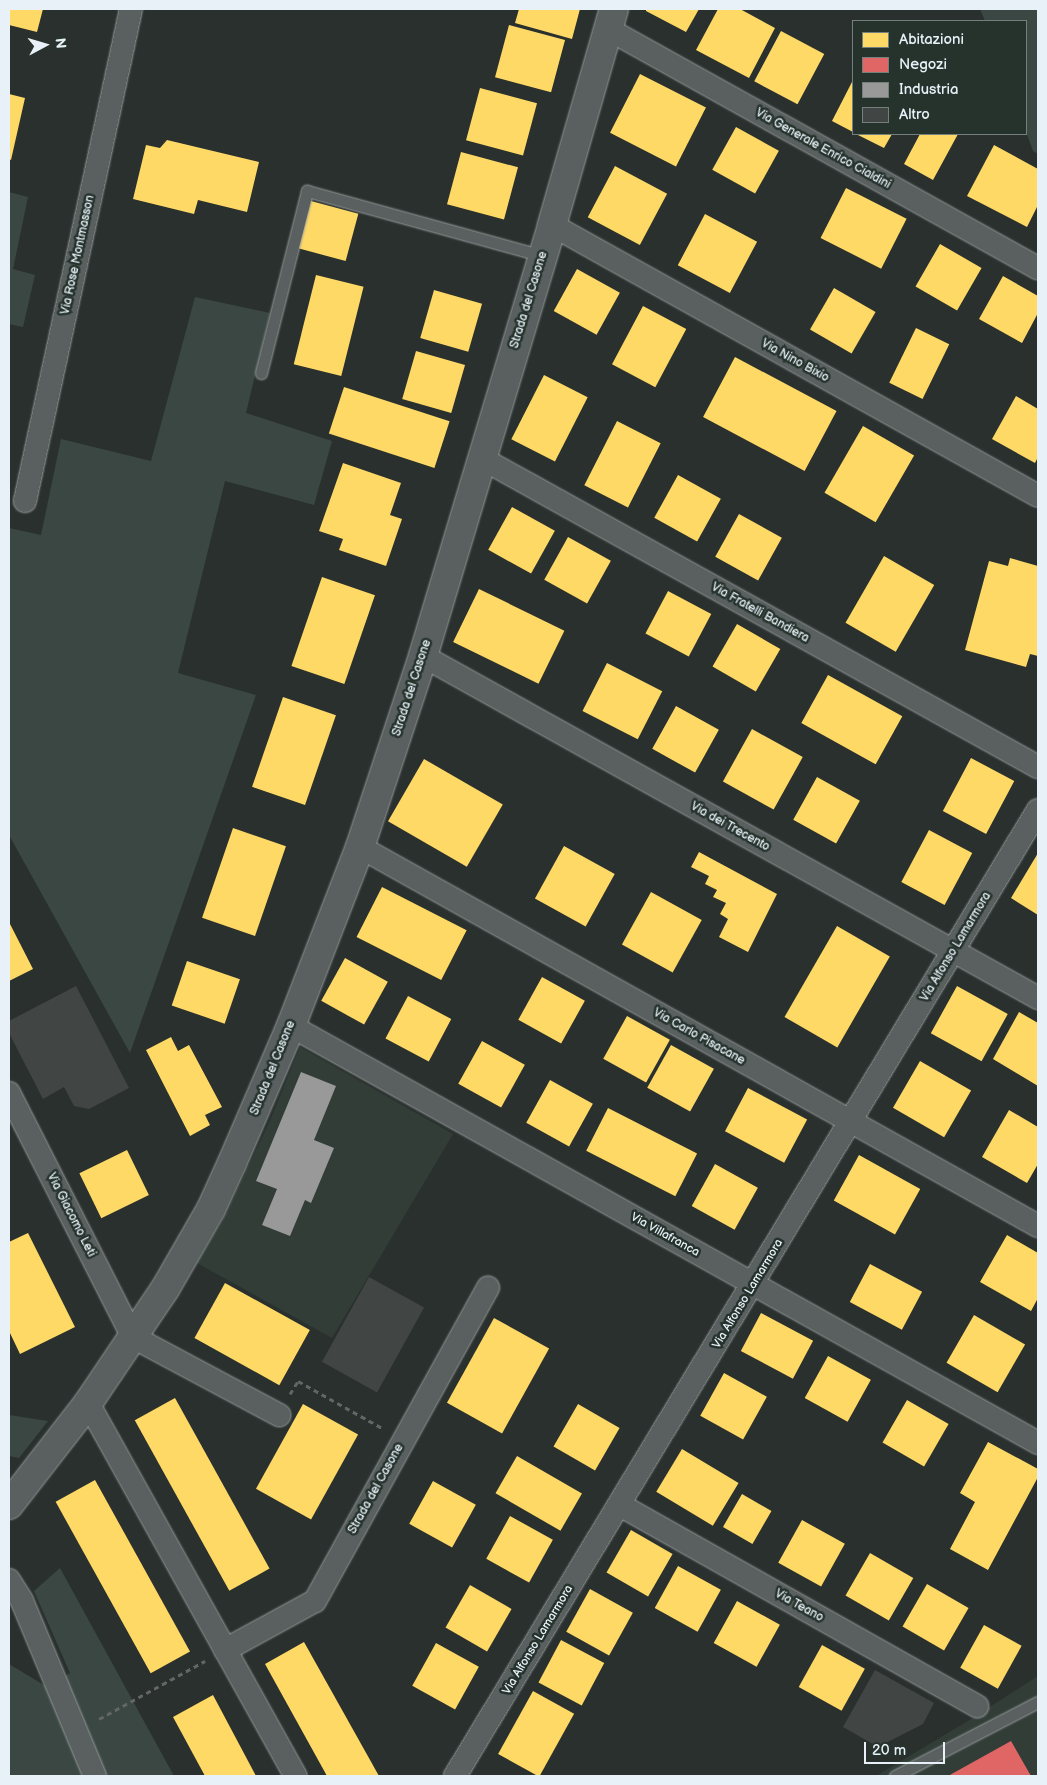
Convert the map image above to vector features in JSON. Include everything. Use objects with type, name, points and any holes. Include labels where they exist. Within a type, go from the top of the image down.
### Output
[{"type":"street","name":"Via Rose Montmasson","points":[[25,501],[131,9]]},
{"type":"street","name":"Strada del Casone","points":[[9,1505],[88,1402],[165,1289],[211,1209],[254,1116],[291,1026],[360,848],[422,656],[543,256],[611,19]]},
{"type":"street","name":"Via Generale Enrico Cialdini","points":[[611,19],[1038,268]]},
{"type":"street","name":"Via Nino Bixio","points":[[552,225],[1038,496]]},
{"type":"street","name":"Via Fratelli Bandiera","points":[[481,458],[1038,768]]},
{"type":"street","name":"Via dei Trecento","points":[[422,656],[1038,998]]},
{"type":"street","name":"Via Alfonso Lamarmora","points":[[455,1776],[852,1122],[1038,810]]},
{"type":"street","name":"Via Carlo Pisacane","points":[[360,848],[1038,1226]]},
{"type":"street","name":"Via Villafranca","points":[[291,1026],[1038,1443]]},
{"type":"street","name":"Via Giacomo Leti","points":[[9,1093],[133,1337]]},
{"type":"street","name":"Strada del Casone","points":[[225,1650],[315,1601],[488,1288]]},
{"type":"street","points":[[133,1337],[279,1415]]},
{"type":"street","points":[[88,1402],[296,1776]]},
{"type":"street","name":"Via Teano","points":[[620,1505],[977,1706]]},
{"type":"street","points":[[9,1580],[22,1601],[95,1776]]},
{"type":"lane","points":[[261,373],[307,191],[543,256]]},
{"type":"lane","points":[[895,1776],[1038,1702]]},
{"type":"path","points":[[279,1415],[298,1381],[403,1440]]},
{"type":"path","points":[[77,1731],[225,1650]]},
{"type":"shaded area","points":[[980,9],[1038,9],[1038,154],[1033,151],[1027,135],[1027,20],[985,20]]},
{"type":"shaded area","points":[[9,192],[28,197],[13,269],[35,275],[23,327],[9,324]]},
{"type":"shaded area","points":[[195,297],[270,313],[246,413],[332,441],[314,505],[225,481],[178,673],[256,695],[130,1053],[9,835],[9,528],[41,535],[61,439],[151,461]]},
{"type":"shaded area","points":[[300,1047],[453,1134],[332,1338],[197,1263],[222,1221],[269,1123]]},
{"type":"shaded area","points":[[9,1415],[48,1421],[19,1458],[9,1456]]},
{"type":"shaded area","points":[[60,1568],[174,1776],[9,1776],[9,1664],[47,1687],[70,1673],[34,1591]]},
{"type":"shaded area","points":[[1038,1676],[1038,1776],[876,1776],[971,1719]]},
{"type":"building: Abitazioni","points":[[9,9],[43,9],[37,32],[9,25]]},
{"type":"building: Abitazioni","points":[[519,9],[580,9],[572,39],[515,23]]},
{"type":"building: Abitazioni","points":[[646,9],[699,9],[686,32],[646,11]]},
{"type":"building: Abitazioni","points":[[718,9],[740,9],[775,28],[749,78],[696,50]]},
{"type":"building: Abitazioni","points":[[509,25],[565,40],[551,92],[495,77]]},
{"type":"building: Abitazioni","points":[[781,31],[824,54],[798,104],[754,81]]},
{"type":"building: Abitazioni","points":[[640,74],[706,108],[676,166],[610,133]]},
{"type":"building: Abitazioni","points":[[852,82],[852,131],[832,121]]},
{"type":"building: Abitazioni","points":[[480,88],[537,103],[523,155],[466,140]]},
{"type":"building: Abitazioni","points":[[9,94],[25,98],[11,160],[9,159]]},
{"type":"building: Abitazioni","points":[[736,127],[779,151],[755,194],[712,170]]},
{"type":"building: Abitazioni","points":[[858,135],[891,135],[884,148]]},
{"type":"building: Abitazioni","points":[[919,135],[957,135],[933,180],[904,164]]},
{"type":"building: Abitazioni","points":[[167,140],[259,162],[247,212],[198,200],[194,214],[133,199],[146,145],[160,148]]},
{"type":"building: Abitazioni","points":[[994,145],[1038,169],[1038,205],[1027,227],[967,196]]},
{"type":"building: Abitazioni","points":[[461,152],[518,167],[504,219],[447,204]]},
{"type":"building: Abitazioni","points":[[615,166],[667,194],[640,245],[588,217]]},
{"type":"building: Abitazioni","points":[[846,188],[907,219],[881,269],[821,238]]},
{"type":"building: Abitazioni","points":[[311,201],[358,214],[346,261],[298,248]]},
{"type":"building: Abitazioni","points":[[705,214],[757,242],[730,293],[678,265]]},
{"type":"building: Abitazioni","points":[[940,244],[982,268],[957,310],[916,286]]},
{"type":"building: Abitazioni","points":[[577,269],[620,293],[597,335],[554,311]]},
{"type":"building: Abitazioni","points":[[316,275],[364,287],[341,376],[294,364]]},
{"type":"building: Abitazioni","points":[[1003,276],[1038,296],[1038,313],[1022,343],[979,319]]},
{"type":"building: Abitazioni","points":[[834,288],[876,312],[852,354],[810,330]]},
{"type":"building: Abitazioni","points":[[434,290],[482,304],[468,352],[420,338]]},
{"type":"building: Abitazioni","points":[[643,306],[686,329],[655,387],[612,364]]},
{"type":"building: Abitazioni","points":[[916,328],[949,344],[923,399],[889,383]]},
{"type":"building: Abitazioni","points":[[416,351],[465,365],[451,413],[402,399]]},
{"type":"building: Abitazioni","points":[[735,357],[837,411],[805,471],[703,417]]},
{"type":"building: Abitazioni","points":[[544,375],[588,397],[555,461],[511,439]]},
{"type":"building: Abitazioni","points":[[344,387],[450,421],[434,468],[329,434]]},
{"type":"building: Abitazioni","points":[[1016,396],[1038,409],[1038,457],[1035,463],[992,439]]},
{"type":"building: Abitazioni","points":[[617,421],[661,443],[628,507],[584,485]]},
{"type":"building: Abitazioni","points":[[863,426],[914,455],[876,522],[824,493]]},
{"type":"building: Abitazioni","points":[[343,463],[401,483],[390,515],[402,519],[386,566],[339,550],[343,539],[319,531]]},
{"type":"building: Abitazioni","points":[[678,475],[721,499],[697,542],[654,518]]},
{"type":"building: Abitazioni","points":[[512,507],[555,531],[531,574],[488,550]]},
{"type":"building: Abitazioni","points":[[739,514],[782,538],[758,581],[715,557]]},
{"type":"building: Abitazioni","points":[[568,537],[611,561],[587,604],[544,580]]},
{"type":"building: Abitazioni","points":[[884,556],[934,585],[896,652],[846,623]]},
{"type":"building: Abitazioni","points":[[1010,558],[1038,566],[1038,656],[1030,654],[1026,667],[965,650],[989,561],[1008,566]]},
{"type":"building: Abitazioni","points":[[322,577],[375,595],[344,684],[291,666]]},
{"type":"building: Abitazioni","points":[[479,589],[564,631],[539,684],[453,642]]},
{"type":"building: Abitazioni","points":[[668,591],[711,614],[689,656],[645,633]]},
{"type":"building: Abitazioni","points":[[737,624],[780,649],[756,691],[712,666]]},
{"type":"building: Abitazioni","points":[[607,663],[662,691],[638,739],[582,711]]},
{"type":"building: Abitazioni","points":[[828,675],[902,716],[876,764],[801,723]]},
{"type":"building: Abitazioni","points":[[283,697],[336,715],[305,805],[252,787]]},
{"type":"building: Abitazioni","points":[[676,706],[719,730],[695,773],[652,749]]},
{"type":"building: Abitazioni","points":[[752,729],[803,757],[774,810],[723,781]]},
{"type":"building: Abitazioni","points":[[971,758],[1014,781],[986,834],[943,811]]},
{"type":"building: Abitazioni","points":[[424,759],[503,804],[467,867],[388,821]]},
{"type":"building: Abitazioni","points":[[817,777],[860,801],[836,844],[793,820]]},
{"type":"building: Abitazioni","points":[[233,828],[286,846],[255,936],[202,918]]},
{"type":"building: Abitazioni","points":[[929,830],[972,853],[945,905],[901,882]]},
{"type":"building: Abitazioni","points":[[564,846],[615,874],[586,927],[535,898]]},
{"type":"building: Abitazioni","points":[[699,852],[777,894],[748,952],[719,937],[728,919],[720,914],[726,903],[713,897],[717,890],[705,884],[709,876],[691,867]]},
{"type":"building: Abitazioni","points":[[1038,853],[1038,915],[1011,898]]},
{"type":"building: Abitazioni","points":[[382,887],[467,930],[441,980],[357,937]]},
{"type":"building: Abitazioni","points":[[651,892],[702,920],[673,973],[622,944]]},
{"type":"building: Abitazioni","points":[[9,925],[33,969],[9,981]]},
{"type":"building: Abitazioni","points":[[837,926],[890,956],[837,1047],[784,1017]]},
{"type":"building: Abitazioni","points":[[345,958],[388,982],[364,1025],[321,1001]]},
{"type":"building: Abitazioni","points":[[187,961],[240,979],[225,1024],[172,1005]]},
{"type":"building: Abitazioni","points":[[542,977],[585,1001],[561,1044],[518,1020]]},
{"type":"building: Abitazioni","points":[[957,986],[1008,1014],[982,1061],[931,1033]]},
{"type":"building: Abitazioni","points":[[408,996],[451,1019],[429,1061],[385,1038]]},
{"type":"building: Abitazioni","points":[[1019,1012],[1038,1023],[1038,1086],[993,1059]]},
{"type":"building: Abitazioni","points":[[627,1016],[670,1040],[646,1083],[603,1059]]},
{"type":"building: Abitazioni","points":[[171,1037],[178,1051],[189,1045],[222,1107],[205,1115],[210,1125],[190,1136],[146,1050]]},
{"type":"building: Abitazioni","points":[[482,1041],[525,1065],[501,1108],[458,1084]]},
{"type":"building: Abitazioni","points":[[671,1045],[714,1069],[690,1112],[647,1088]]},
{"type":"building: Abitazioni","points":[[920,1061],[971,1090],[944,1137],[893,1108]]},
{"type":"building: Abitazioni","points":[[550,1080],[593,1104],[569,1147],[526,1123]]},
{"type":"building: Abitazioni","points":[[748,1088],[807,1119],[784,1163],[725,1131]]},
{"type":"building: Abitazioni","points":[[608,1108],[697,1153],[675,1196],[586,1151]]},
{"type":"building: Abitazioni","points":[[1009,1110],[1038,1127],[1038,1164],[1027,1183],[982,1157]]},
{"type":"building: Abitazioni","points":[[127,1150],[149,1195],[101,1218],[79,1173]]},
{"type":"building: Abitazioni","points":[[859,1155],[920,1189],[895,1234],[834,1200]]},
{"type":"building: Abitazioni","points":[[715,1164],[758,1188],[735,1230],[692,1206]]},
{"type":"building: Abitazioni","points":[[28,1233],[75,1327],[20,1354],[9,1331],[9,1242]]},
{"type":"building: Abitazioni","points":[[1007,1235],[1038,1253],[1038,1298],[1031,1311],[980,1282]]},
{"type":"building: Abitazioni","points":[[870,1264],[922,1292],[902,1330],[850,1302]]},
{"type":"building: Abitazioni","points":[[225,1283],[310,1330],[279,1385],[194,1338]]},
{"type":"building: Abitazioni","points":[[761,1313],[813,1341],[793,1379],[741,1351]]},
{"type":"building: Abitazioni","points":[[974,1315],[1025,1344],[998,1392],[946,1363]]},
{"type":"building: Abitazioni","points":[[494,1318],[549,1349],[502,1433],[447,1403]]},
{"type":"building: Abitazioni","points":[[828,1356],[871,1380],[848,1422],[805,1398]]},
{"type":"building: Abitazioni","points":[[724,1373],[767,1397],[743,1440],[700,1416]]},
{"type":"building: Abitazioni","points":[[175,1398],[270,1569],[229,1591],[135,1420]]},
{"type":"building: Abitazioni","points":[[907,1400],[949,1424],[924,1466],[882,1442]]},
{"type":"building: Abitazioni","points":[[303,1404],[358,1435],[311,1519],[256,1489]]},
{"type":"building: Abitazioni","points":[[578,1404],[620,1428],[595,1470],[554,1446]]},
{"type":"building: Abitazioni","points":[[988,1442],[1038,1469],[1038,1477],[988,1570],[950,1549],[975,1502],[960,1493]]},
{"type":"building: Abitazioni","points":[[682,1449],[739,1483],[713,1526],[656,1492]]},
{"type":"building: Abitazioni","points":[[517,1456],[582,1494],[560,1531],[496,1493]]},
{"type":"building: Abitazioni","points":[[95,1480],[190,1651],[151,1673],[56,1502]]},
{"type":"building: Abitazioni","points":[[433,1481],[476,1505],[452,1548],[409,1524]]},
{"type":"building: Abitazioni","points":[[742,1494],[771,1511],[752,1544],[723,1527]]},
{"type":"building: Abitazioni","points":[[510,1516],[553,1540],[529,1583],[486,1559]]},
{"type":"building: Abitazioni","points":[[802,1520],[845,1544],[821,1587],[778,1563]]},
{"type":"building: Abitazioni","points":[[631,1530],[673,1554],[648,1596],[606,1572]]},
{"type":"building: Abitazioni","points":[[870,1553],[913,1578],[889,1620],[846,1595]]},
{"type":"building: Abitazioni","points":[[678,1566],[721,1590],[698,1632],[655,1608]]},
{"type":"building: Abitazioni","points":[[927,1584],[969,1608],[944,1650],[902,1626]]},
{"type":"building: Abitazioni","points":[[470,1585],[512,1609],[487,1651],[445,1627]]},
{"type":"building: Abitazioni","points":[[590,1589],[633,1613],[609,1656],[566,1632]]},
{"type":"building: Abitazioni","points":[[737,1601],[780,1625],[757,1667],[714,1643]]},
{"type":"building: Abitazioni","points":[[984,1625],[1022,1646],[998,1689],[960,1668]]},
{"type":"building: Abitazioni","points":[[561,1640],[604,1663],[582,1705],[538,1682]]},
{"type":"building: Abitazioni","points":[[304,1642],[379,1776],[327,1776],[265,1664]]},
{"type":"building: Abitazioni","points":[[436,1643],[479,1667],[455,1710],[412,1686]]},
{"type":"building: Abitazioni","points":[[822,1645],[865,1669],[842,1711],[799,1687]]},
{"type":"building: Abitazioni","points":[[533,1691],[574,1714],[540,1776],[498,1754]]},
{"type":"building: Abitazioni","points":[[213,1695],[256,1776],[205,1776],[173,1717]]},
{"type":"building: Negozi","points":[[1011,1741],[1031,1776],[948,1776]]},
{"type":"building: Industria","points":[[301,1072],[336,1086],[314,1140],[334,1148],[311,1203],[305,1200],[290,1236],[262,1225],[277,1189],[256,1181]]},
{"type":"building: Altro","points":[[76,986],[129,1088],[89,1109],[74,1106],[64,1087],[43,1099],[9,1033],[9,1021]]},
{"type":"building: Altro","points":[[369,1277],[424,1308],[377,1392],[322,1362]]},
{"type":"building: Altro","points":[[875,1670],[934,1703],[923,1724],[878,1747],[843,1727]]}]
